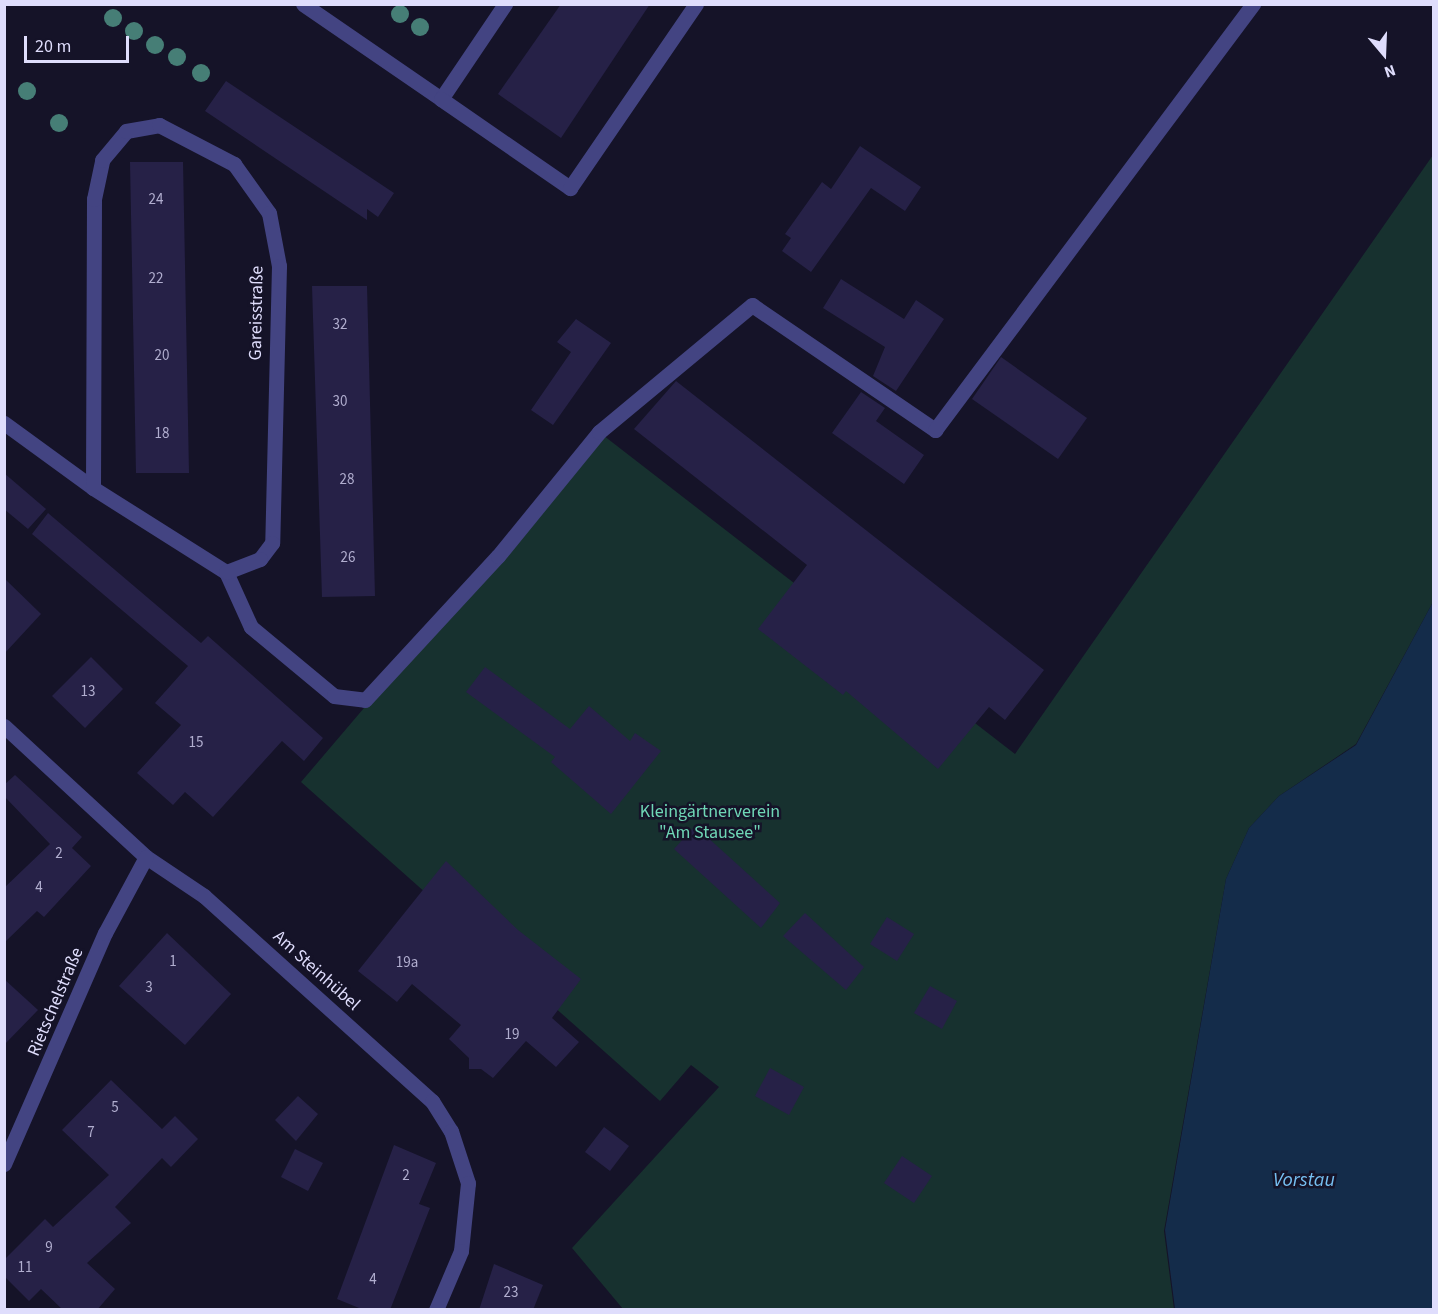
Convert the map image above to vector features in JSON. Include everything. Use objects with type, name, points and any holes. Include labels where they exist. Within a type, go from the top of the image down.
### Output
[{"type":"street","points":[[303,4],[570,188],[696,4]]},
{"type":"street","points":[[441,99],[506,4]]},
{"type":"street","points":[[4,423],[93,488],[226,572],[251,627],[334,696],[365,700],[498,556],[598,432],[684,363],[752,304],[935,430],[1252,4]]},
{"type":"street","name":"Gareisstraße","points":[[93,488],[94,200],[102,160],[126,131],[159,125],[234,164],[269,213],[279,266],[272,543],[260,560],[226,572]]},
{"type":"street","name":"Am Steinhübel","points":[[4,726],[146,857],[213,904],[432,1101],[451,1131],[468,1183],[468,1212],[461,1251],[436,1310]]},
{"type":"street","name":"Rietschelstraße","points":[[4,1164],[105,933],[146,857]]},
{"type":"green space","name":"Kleingärtnerverein \"Am Stausee\"","points":[[1433,155],[1433,602],[1356,744],[1279,796],[1249,828],[1226,879],[1164,1231],[1174,1309],[623,1309],[572,1248],[719,1087],[691,1065],[660,1101],[301,782],[599,432],[1015,754]]},
{"type":"water","name":"Vorstau","points":[[1433,602],[1433,1309],[1175,1309],[1165,1230],[1226,879],[1249,828],[1279,796],[1356,745]]},
{"type":"building","points":[[561,4],[650,4],[561,138],[498,94]]},
{"type":"building","points":[[226,81],[394,193],[378,217],[367,209],[367,220],[205,111]]},
{"type":"building","points":[[860,146],[921,187],[905,211],[871,188],[811,272],[782,251],[791,238],[785,234],[822,182],[831,189]]},
{"type":"building","points":[[130,162],[183,162],[189,473],[136,473]]},
{"type":"building","points":[[841,279],[904,319],[916,300],[944,319],[896,391],[873,376],[885,347],[823,308]]},
{"type":"building","points":[[312,286],[367,286],[375,596],[322,597]]},
{"type":"building","points":[[576,319],[611,343],[553,425],[531,410],[571,352],[557,342]]},
{"type":"building","points":[[1001,357],[1087,418],[1058,459],[972,399]]},
{"type":"building","points":[[676,381],[1044,670],[1005,720],[989,707],[938,769],[846,691],[843,695],[758,629],[807,565],[634,429]]},
{"type":"building","points":[[861,392],[885,408],[876,421],[924,455],[904,484],[832,433]]},
{"type":"building","points":[[4,473],[46,509],[28,529],[4,509]]},
{"type":"building","points":[[48,513],[201,643],[208,636],[323,738],[304,761],[282,741],[213,817],[185,792],[173,805],[137,773],[181,725],[155,703],[188,666],[32,534]]},
{"type":"building","points":[[4,578],[41,614],[4,654]]},
{"type":"building","points":[[91,657],[123,689],[85,728],[52,696]]},
{"type":"building","points":[[485,667],[570,729],[589,706],[630,741],[635,733],[661,751],[611,814],[551,762],[555,757],[466,692]]},
{"type":"building","points":[[15,775],[82,837],[72,848],[91,866],[44,917],[37,911],[4,943],[4,888],[50,844],[4,796],[4,785]]},
{"type":"building","points":[[695,826],[780,903],[761,928],[674,849]]},
{"type":"building","points":[[446,861],[518,930],[581,979],[552,1018],[579,1042],[556,1067],[526,1041],[493,1078],[481,1069],[469,1069],[469,1058],[449,1039],[461,1025],[412,984],[397,1002],[358,971]]},
{"type":"building","points":[[805,913],[864,967],[846,990],[783,936]]},
{"type":"building","points":[[887,917],[914,934],[897,961],[870,944]]},
{"type":"building","points":[[167,933],[231,994],[185,1045],[119,986]]},
{"type":"building","points":[[4,979],[38,1010],[4,1045]]},
{"type":"building","points":[[930,986],[957,1001],[942,1029],[914,1013]]},
{"type":"building","points":[[770,1068],[804,1087],[789,1115],[755,1096]]},
{"type":"building","points":[[111,1080],[162,1129],[175,1116],[198,1139],[171,1167],[162,1158],[115,1207],[131,1223],[87,1263],[115,1289],[97,1310],[63,1310],[41,1289],[29,1301],[4,1276],[4,1260],[45,1219],[53,1227],[109,1175],[62,1130]]},
{"type":"building","points":[[298,1096],[318,1114],[296,1141],[275,1120]]},
{"type":"building","points":[[604,1127],[629,1146],[610,1171],[585,1152]]},
{"type":"building","points":[[394,1145],[436,1163],[419,1204],[430,1208],[390,1310],[364,1310],[337,1299]]},
{"type":"building","points":[[295,1149],[323,1163],[308,1191],[281,1177]]},
{"type":"building","points":[[902,1156],[932,1176],[914,1203],[884,1183]]},
{"type":"building","points":[[494,1264],[543,1285],[533,1310],[479,1310]]}]
